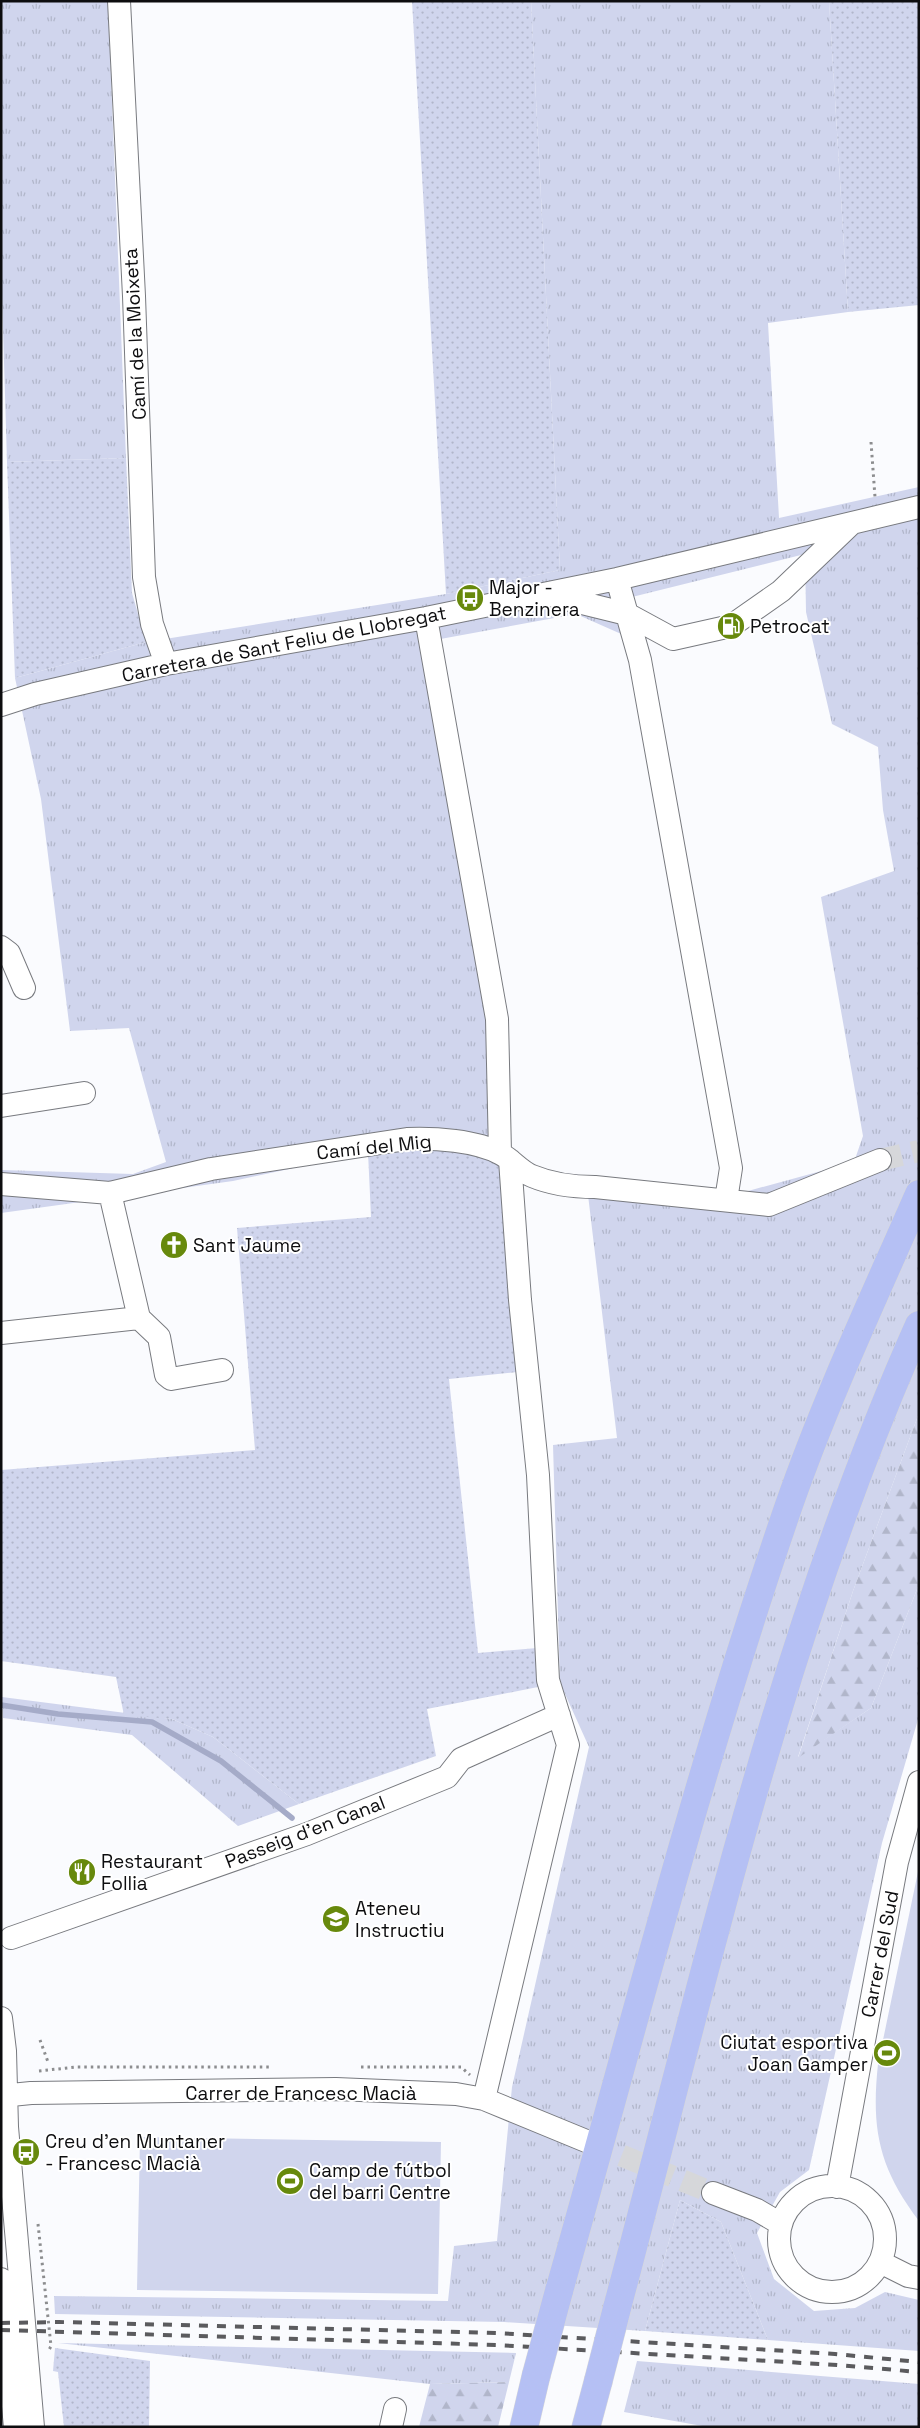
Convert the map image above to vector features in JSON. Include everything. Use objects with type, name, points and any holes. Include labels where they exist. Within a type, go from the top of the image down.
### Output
[{"type":"highway","points":[[524,2427],[559,2291],[725,1704],[784,1521],[852,1345],[919,1194]]},
{"type":"highway","points":[[586,2427],[735,1860],[777,1712],[853,1485],[919,1325]]},
{"type":"street","name":"Camí de la Moixeta","points":[[119,1],[134,296],[144,577],[152,624],[166,664]]},
{"type":"street","name":"Carretera de Sant Feliu de Llobregat","points":[[1,706],[35,694],[166,664],[426,618],[616,579],[919,507]]},
{"type":"street","points":[[544,593],[627,614],[673,639],[731,626],[782,591],[824,548],[854,521]]},
{"type":"street","points":[[616,579],[640,660],[731,1168],[726,1200]]},
{"type":"street","points":[[426,618],[496,1020],[505,1156],[538,1475],[548,1680],[568,1745],[484,2099]]},
{"type":"street","points":[[1,947],[9,953],[24,988]]},
{"type":"street","points":[[1,1106],[84,1093]]},
{"type":"street","name":"Camí del Mig","points":[[1,1184],[110,1193],[211,1169],[407,1139],[432,1138],[483,1147],[505,1156],[532,1176],[575,1187],[769,1205],[880,1160]]},
{"type":"street","points":[[110,1193],[139,1318],[159,1337],[166,1375],[171,1379],[222,1370]]},
{"type":"street","points":[[1,1333],[139,1318]]},
{"type":"street","name":"Passeig d'en Canal","points":[[11,1938],[306,1834],[447,1777],[461,1759],[559,1715]]},
{"type":"street","name":"Carrer del Sud","points":[[837,2187],[897,1862],[919,1782]]},
{"type":"street","points":[[1,2018],[5,2051],[3,2098],[33,2427]]},
{"type":"street","name":"Carrer de Francesc Macià","points":[[3,2098],[32,2093],[336,2089],[456,2094],[484,2099],[592,2143]]},
{"type":"street","points":[[837,2187],[858,2194],[869,2201],[883,2225],[885,2246],[876,2271],[866,2280],[855,2287],[827,2292],[812,2288],[796,2279],[784,2260],[779,2242],[778,2217],[804,2195],[816,2189],[837,2187]]},
{"type":"street","points":[[714,2193],[778,2217]]},
{"type":"street","points":[[876,2271],[919,2278]]},
{"type":"street","points":[[1,2279],[7,2360],[15,2427]]},
{"type":"path","points":[[871,442],[877,516]]},
{"type":"path","points":[[40,2040],[48,2062]]},
{"type":"path","points":[[778,2217],[771,2247],[775,2260],[789,2281],[799,2289],[812,2295],[837,2298],[850,2294],[876,2271]]},
{"type":"green space","points":[[1,1],[108,1],[126,458],[7,462],[1,261]]},
{"type":"green space","points":[[412,1],[531,1],[560,570],[446,594]]},
{"type":"green space","points":[[531,1],[829,1],[848,312],[768,323],[779,518],[919,487],[919,1413],[853,1591],[798,1757],[871,1708],[919,1584],[919,1716],[882,1843],[809,2170],[780,2192],[757,2233],[774,2279],[814,2311],[855,2308],[885,2292],[919,2300],[919,2351],[768,2340],[721,2222],[680,2200],[645,2331],[504,2322],[55,2314],[54,2296],[448,2301],[454,2246],[497,2241],[512,2087],[589,1747],[560,1683],[553,1445],[617,1438],[588,1195],[368,1152],[233,1181],[1,1213],[1,1170],[133,1174],[166,1162],[129,1028],[70,1031],[41,799],[15,678],[146,642],[446,594],[560,570]],"holes":[[[805,554],[806,612],[832,724],[878,747],[883,810],[894,871],[821,897],[863,1136],[854,1162],[748,1191],[717,1192],[532,1169],[505,1141],[435,640],[576,614],[628,637],[632,597]]]},
{"type":"green space","points":[[829,1],[919,1],[919,305],[848,312]]},
{"type":"green space","points":[[126,458],[132,593],[146,642],[15,678],[7,462]]},
{"type":"green space","points":[[435,1145],[503,1158],[517,1372],[449,1379],[478,1653],[537,1648],[543,1686],[427,1709],[436,1756],[299,1804],[213,1737],[172,1719],[124,1715],[116,1677],[1,1661],[1,1470],[255,1450],[237,1228],[371,1217],[368,1152]]},
{"type":"green space","points":[[919,1413],[919,1584],[871,1708],[798,1758],[853,1591]]},
{"type":"green space","points":[[2,1697],[172,1719],[213,1737],[299,1804],[238,1826],[132,1735],[3,1718]]},
{"type":"green space","name":"Ciutat esportiva Joan Gamper","points":[[919,1867],[919,2221],[905,2202],[895,2183],[881,2147],[877,2129],[876,2088],[878,2064]]},
{"type":"green space","name":"Camp de fútbol del barri Centre","points":[[140,2137],[441,2142],[438,2294],[137,2290]]},
{"type":"green space","points":[[680,2200],[721,2222],[768,2340],[645,2331]]},
{"type":"green space","points":[[58,2343],[516,2353],[509,2382],[430,2384]]},
{"type":"green space","points":[[55,2348],[150,2361],[149,2427],[64,2427],[58,2372],[53,2371]]},
{"type":"green space","points":[[637,2361],[919,2384],[919,2427],[708,2427],[624,2412]]},
{"type":"green space","points":[[509,2382],[498,2427],[419,2427],[430,2384]]},
{"type":"waterway","points":[[1,1705],[58,1714],[152,1722],[221,1761],[292,1818]]},
{"type":"tunnel","points":[[880,1160],[919,1151]]},
{"type":"tunnel","points":[[591,2143],[713,2193]]},
{"type":"railway","points":[[1,2323],[59,2322],[496,2333],[835,2354],[919,2362]]},
{"type":"railway","points":[[1,2330],[497,2345],[837,2365],[919,2372]]},
{"type":"place","name":"Major - Benzinera","points":[[470,598]]},
{"type":"place","name":"Petrocat","points":[[731,626]]},
{"type":"place","name":"Sant Jaume","points":[[174,1245]]},
{"type":"place","name":"Restaurant Follia","points":[[82,1872]]},
{"type":"place","name":"Ateneu Instructiu","points":[[336,1919]]},
{"type":"place","name":"Ciutat esportiva Joan Gamper","points":[[887,2053]]},
{"type":"place","name":"Creu d'en Muntaner - Francesc Macià","points":[[26,2152]]},
{"type":"place","name":"Camp de fútbol del barri Centre","points":[[290,2181]]}]
